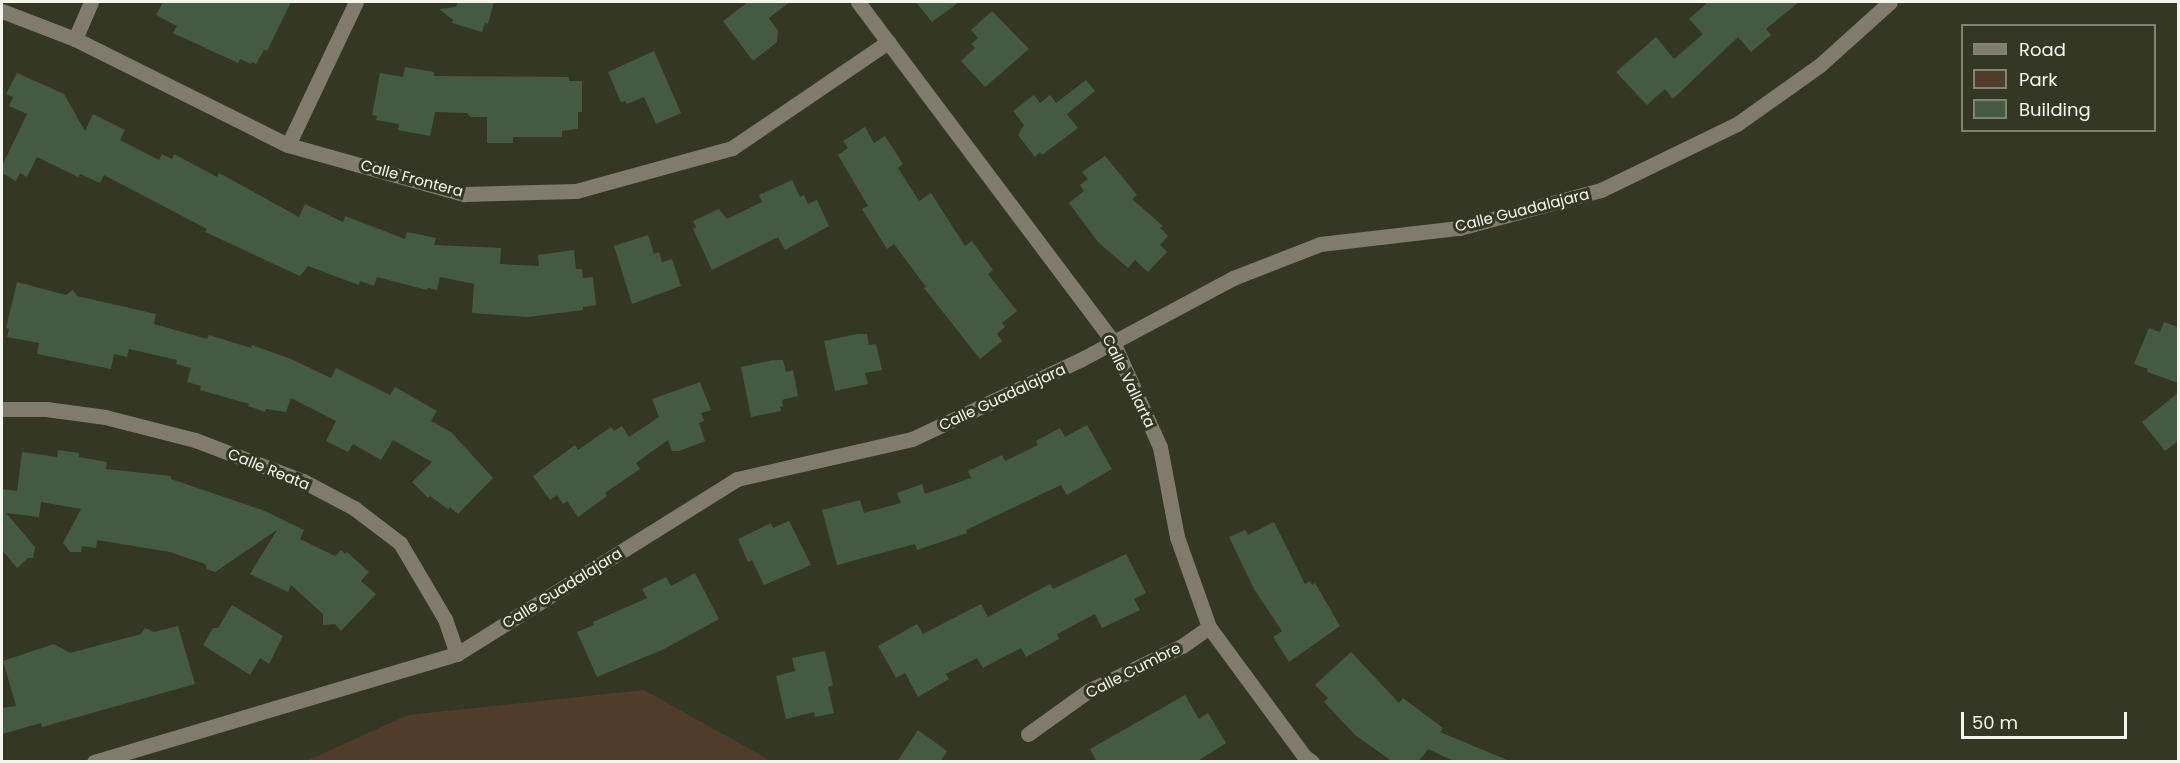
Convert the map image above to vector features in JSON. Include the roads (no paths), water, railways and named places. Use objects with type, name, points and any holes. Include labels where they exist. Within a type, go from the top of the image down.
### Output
[{"type":"street","points":[[75,39],[91,2]]},
{"type":"street","points":[[288,145],[356,2]]},
{"type":"street","name":"Calle Vallarta","points":[[858,2],[1113,342],[1160,447],[1177,537],[1209,627],[1304,756],[1312,762]]},
{"type":"street","name":"Calle Guadalajara","points":[[94,762],[457,654],[737,479],[912,439],[1113,342],[1233,278],[1320,244],[1459,228],[1601,190],[1737,124],[1820,65],[1890,2]]},
{"type":"street","name":"Calle Frontera","points":[[2,10],[75,39],[288,145],[464,194],[576,191],[732,147],[888,42]]},
{"type":"street","name":"Calle Reata","points":[[2,409],[46,409],[105,417],[195,440],[303,481],[344,502],[400,543],[445,619],[457,654]]},
{"type":"street","name":"Calle Cumbre","points":[[1028,734],[1088,691],[1182,646],[1209,627]]}]
